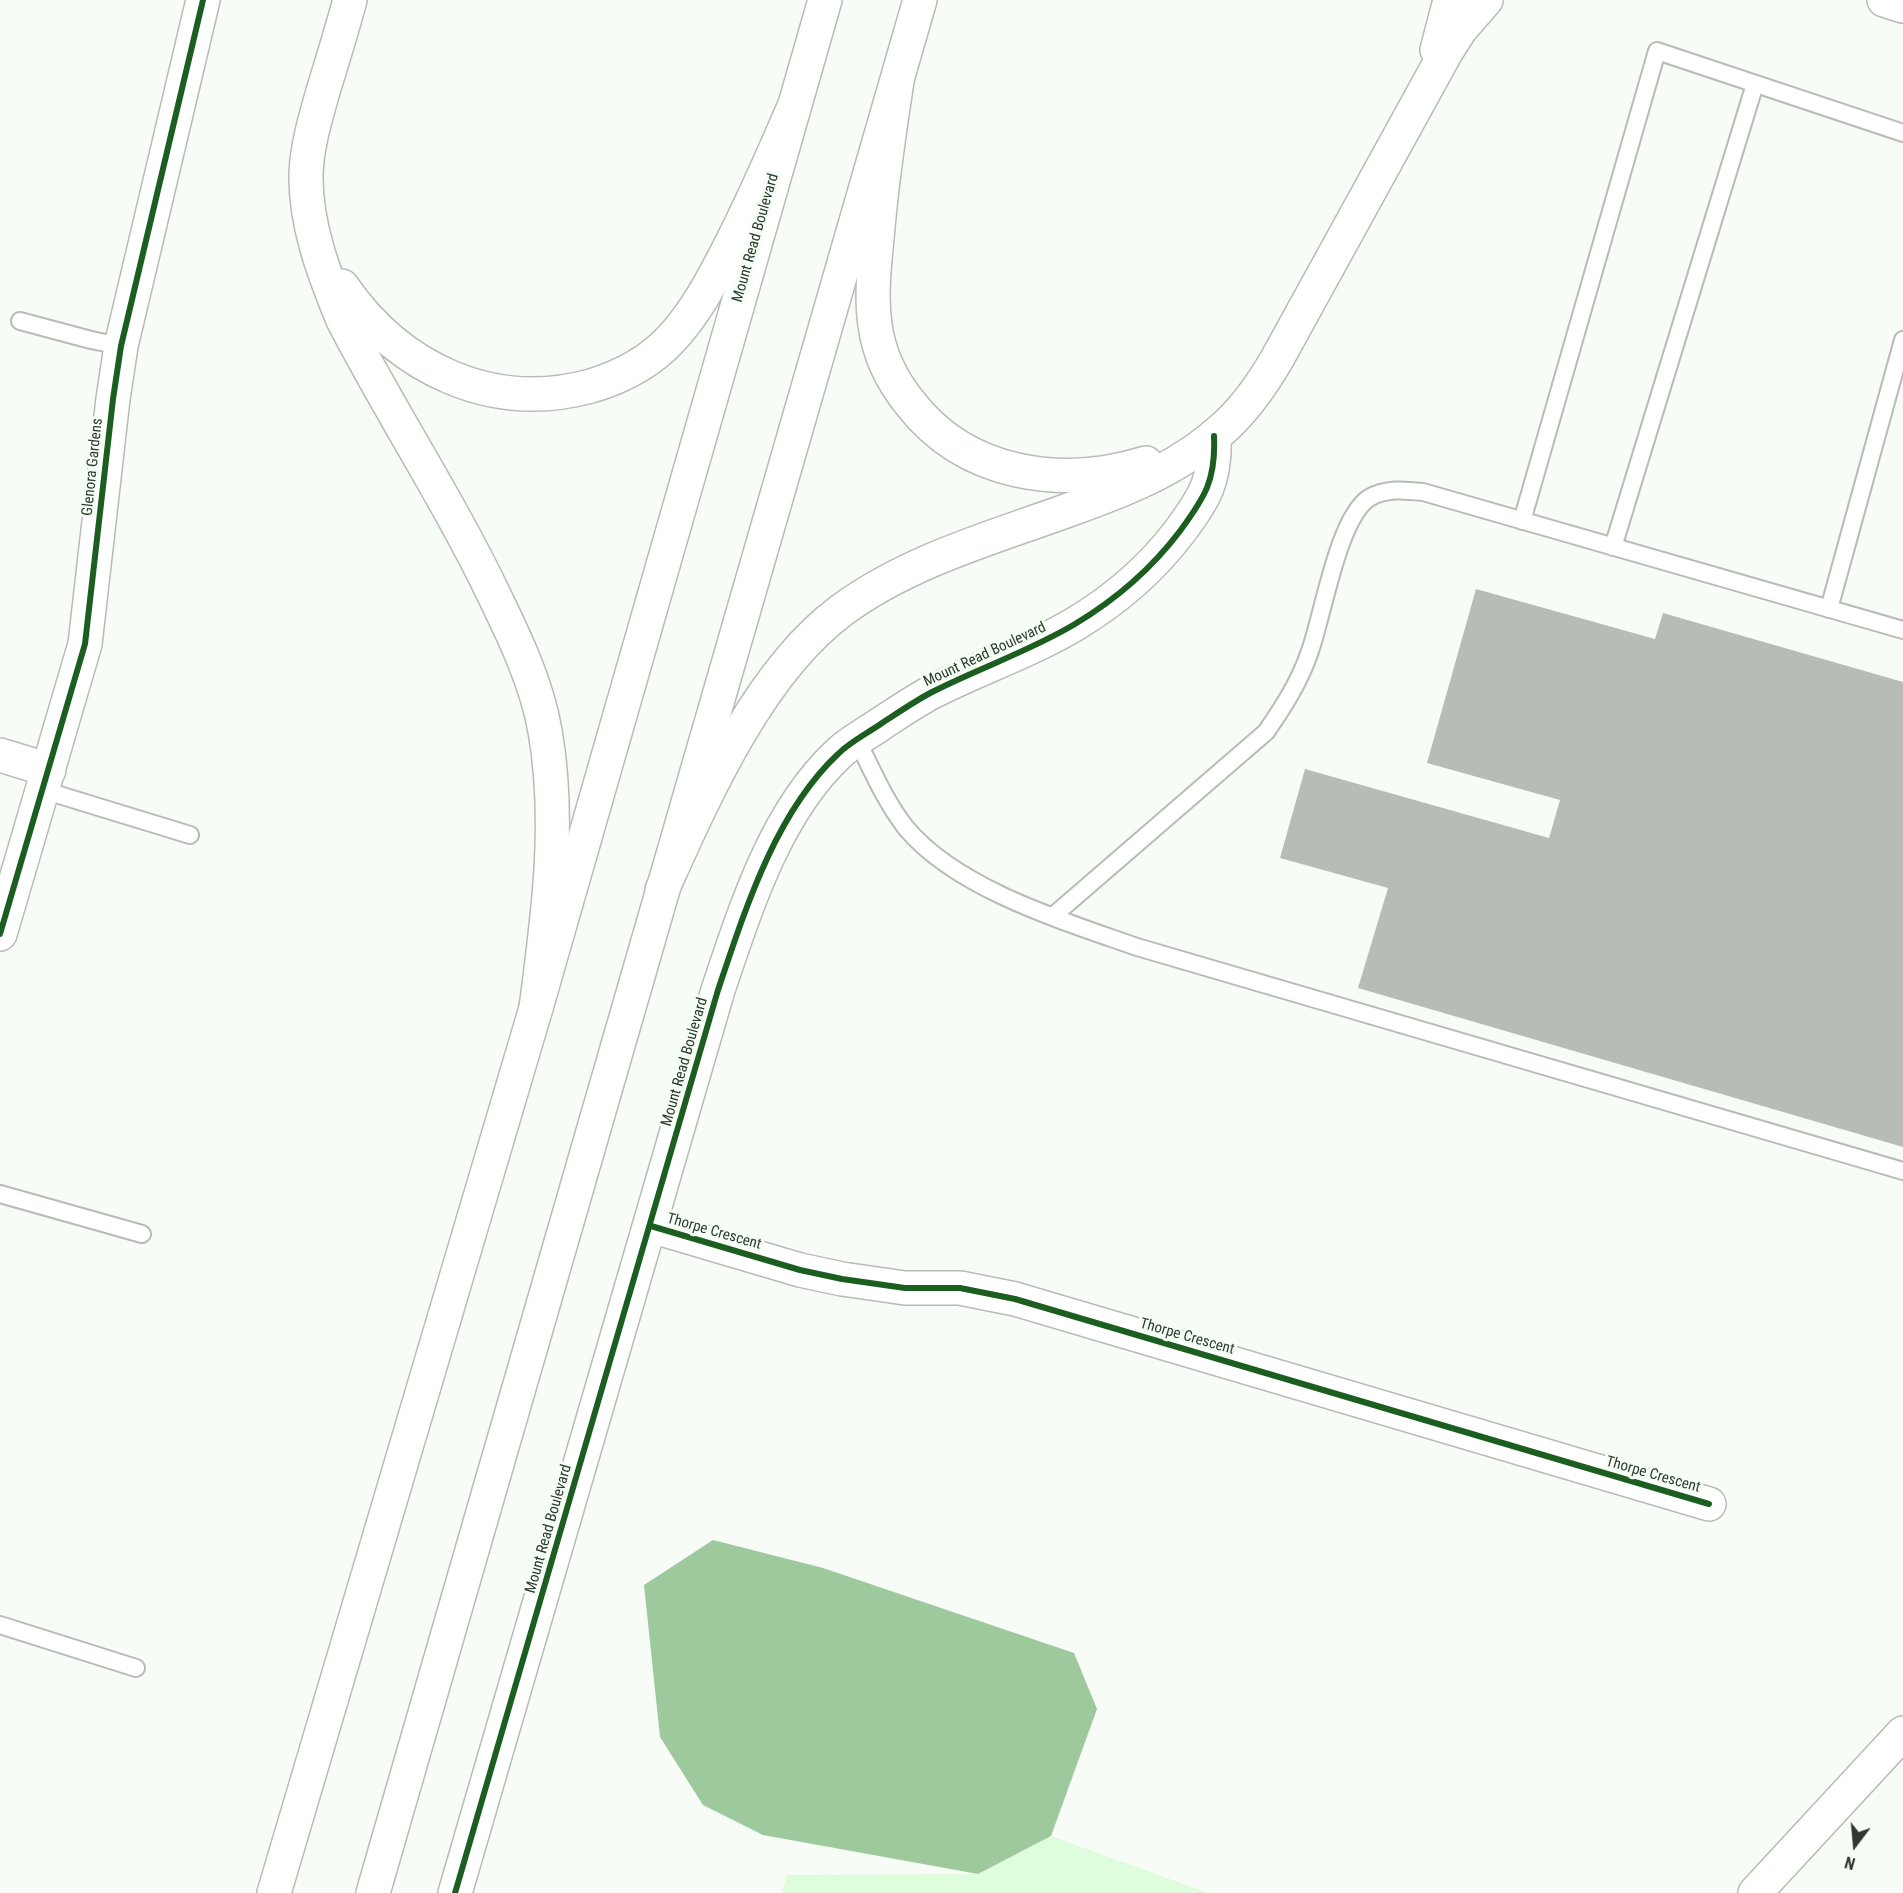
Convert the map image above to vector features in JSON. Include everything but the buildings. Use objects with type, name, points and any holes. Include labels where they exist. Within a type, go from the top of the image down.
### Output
[{"type":"main road","name":"Glenora Gardens","points":[[0,934],[85,644],[112,399],[121,346],[203,0]]},
{"type":"main road","points":[[350,0],[317,113],[308,154],[306,189],[316,240],[332,294],[343,320],[482,569],[514,638],[538,705],[549,755],[552,813],[548,900],[536,1008]]},
{"type":"main road","name":"Mount Read Boulevard","points":[[274,1893],[536,1008],[825,0]]},
{"type":"main road","points":[[373,1893],[920,0]]},
{"type":"main road","points":[[1421,94],[1443,35],[1450,0]]},
{"type":"main road","points":[[662,890],[705,799],[759,702],[796,651],[825,624],[867,594],[905,573],[957,550],[1142,482],[1179,462],[1214,436],[1245,406],[1277,359],[1421,94],[1460,30],[1486,0]]},
{"type":"main road","points":[[1884,0],[1903,6]]},
{"type":"main road","points":[[897,81],[879,209],[875,327],[885,363],[918,414],[951,442],[984,461],[1024,473],[1044,476],[1086,476],[1130,468],[1171,456],[1214,436]]},
{"type":"main road","points":[[316,240],[333,274],[360,310],[408,354],[444,376],[473,387],[505,393],[546,394],[606,382],[643,362],[683,325],[708,288],[739,229],[793,109]]},
{"type":"main road","name":"Mount Read Boulevard","points":[[455,1893],[718,990],[760,877],[786,824],[811,783],[840,751],[931,693],[1076,624],[1128,585],[1159,557],[1200,503],[1213,473],[1214,436]]},
{"type":"main road","points":[[0,755],[46,780]]},
{"type":"main road","name":"Thorpe Crescent","points":[[651,1226],[800,1270],[842,1279],[905,1288],[960,1288],[1015,1299],[1709,1504]]},
{"type":"main road","points":[[1755,1893],[1903,1733]]},
{"type":"lane","points":[[1522,521],[1657,51],[1903,133]]},
{"type":"lane","points":[[1613,547],[1755,84]]},
{"type":"lane","points":[[20,321],[121,346]]},
{"type":"lane","points":[[1829,609],[1903,340]]},
{"type":"lane","points":[[1053,916],[1266,732],[1285,705],[1300,676],[1310,651],[1343,537],[1353,515],[1368,499],[1384,491],[1423,492],[1903,630]]},
{"type":"lane","points":[[857,740],[890,806],[928,850],[980,884],[1053,916],[1137,947],[1903,1171]]},
{"type":"lane","points":[[46,780],[190,835]]},
{"type":"lane","points":[[0,1194],[142,1234]]},
{"type":"lane","points":[[0,1625],[136,1668]]},
{"type":"shaded area","points":[[713,1540],[823,1568],[1074,1653],[1097,1709],[1051,1836],[978,1874],[763,1835],[703,1805],[660,1737],[644,1585]]},
{"type":"shaded area","points":[[1051,1836],[1208,1893],[782,1893],[787,1875],[978,1874]]},
{"type":"cycle path","points":[[0,934],[85,644],[121,346],[203,0]]},
{"type":"cycle path","points":[[455,1893],[718,990],[751,896],[779,834],[796,805],[816,778],[838,754],[854,742],[932,692],[1040,643],[1075,624],[1104,605],[1132,582],[1169,545],[1202,498],[1211,476],[1214,436]]},
{"type":"cycle path","points":[[651,1226],[800,1270],[842,1279],[905,1288],[960,1288],[1015,1299],[1709,1504]]}]
